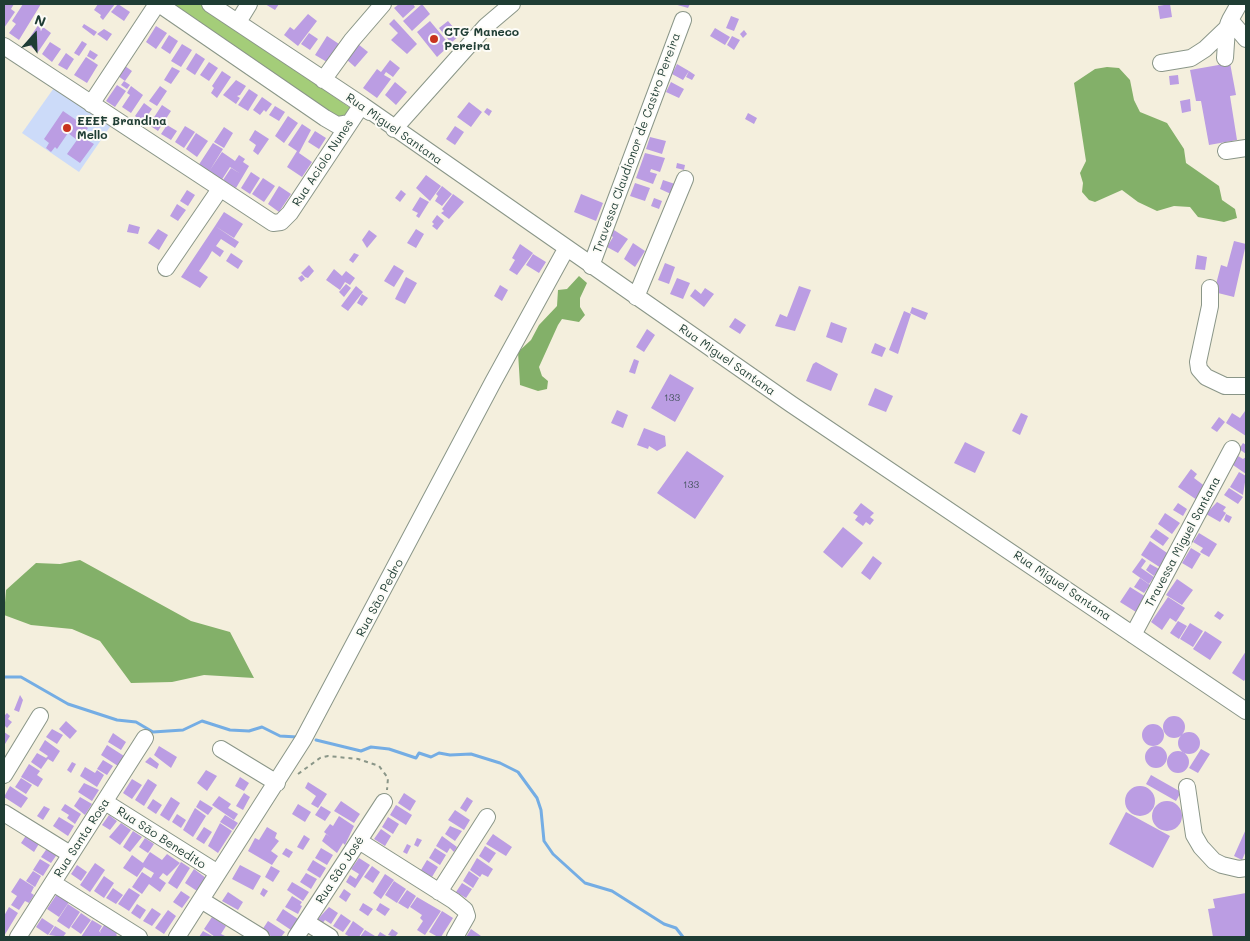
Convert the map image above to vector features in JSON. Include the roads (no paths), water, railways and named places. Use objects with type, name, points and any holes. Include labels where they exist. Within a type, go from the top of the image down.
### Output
[{"type":"street","points":[[91,104],[158,4]]},
{"type":"street","name":"Rua Miguel Santana","points":[[158,4],[336,125],[348,123]]},
{"type":"street","name":"Rua Miguel Santana","points":[[210,4],[324,80],[636,297],[1246,711]]},
{"type":"street","points":[[238,22],[249,4]]},
{"type":"street","points":[[324,80],[352,40],[383,4]]},
{"type":"street","points":[[394,129],[486,26],[512,4]]},
{"type":"street","points":[[1160,63],[1190,58],[1205,49],[1228,24],[1239,4]]},
{"type":"street","name":"Travessa Claudionor de Castro Pereira","points":[[591,266],[683,20]]},
{"type":"street","points":[[1228,24],[1246,39]]},
{"type":"street","points":[[1225,58],[1228,24]]},
{"type":"street","points":[[4,46],[220,189],[166,268]]},
{"type":"street","name":"Rua Aciolo Nunes","points":[[220,189],[273,223],[281,222],[290,213],[361,106],[394,129]]},
{"type":"street","points":[[1226,151],[1246,148]]},
{"type":"street","points":[[636,297],[685,179]]},
{"type":"street","name":"Rua São Pedro","points":[[177,937],[280,779],[340,673],[493,382],[566,249]]},
{"type":"street","points":[[1210,288],[1210,306],[1198,362],[1199,369],[1206,377],[1225,386],[1246,386]]},
{"type":"street","name":"Travessa Miguel Santana","points":[[1133,635],[1232,449]]},
{"type":"street","points":[[4,774],[40,716]]},
{"type":"street","name":"Rua Santa Rosa","points":[[18,937],[145,738]]},
{"type":"street","points":[[221,749],[280,779]]},
{"type":"street","points":[[1187,787],[1194,835],[1201,847],[1214,861],[1222,865],[1239,869],[1246,868]]},
{"type":"street","name":"Rua São Benedito","points":[[105,802],[218,873]]},
{"type":"street","name":"Rua São José","points":[[296,937],[384,802]]},
{"type":"street","points":[[4,813],[70,854]]},
{"type":"street","points":[[439,892],[487,817]]},
{"type":"street","points":[[358,841],[465,910],[467,916],[455,937]]},
{"type":"street","points":[[52,883],[139,937]]},
{"type":"street","points":[[201,900],[261,937]]},
{"type":"street","points":[[306,922],[330,937]]},
{"type":"waterway","points":[[4,677],[21,677],[68,704],[117,720],[136,722],[153,732],[183,730],[202,721],[230,730],[249,731],[262,727],[280,736],[297,737]]},
{"type":"waterway","points":[[316,740],[361,751],[371,747],[389,749],[416,758],[419,753],[431,757],[439,753],[450,755],[471,754],[500,763],[518,772],[537,798],[541,810],[544,841],[553,854],[585,883],[612,891],[664,924],[676,928],[683,937]]},
{"type":"place","name":"CTG Maneco Pereira","points":[[434,39]]},
{"type":"place","name":"EEEF Brandina Mello","points":[[67,128]]}]
